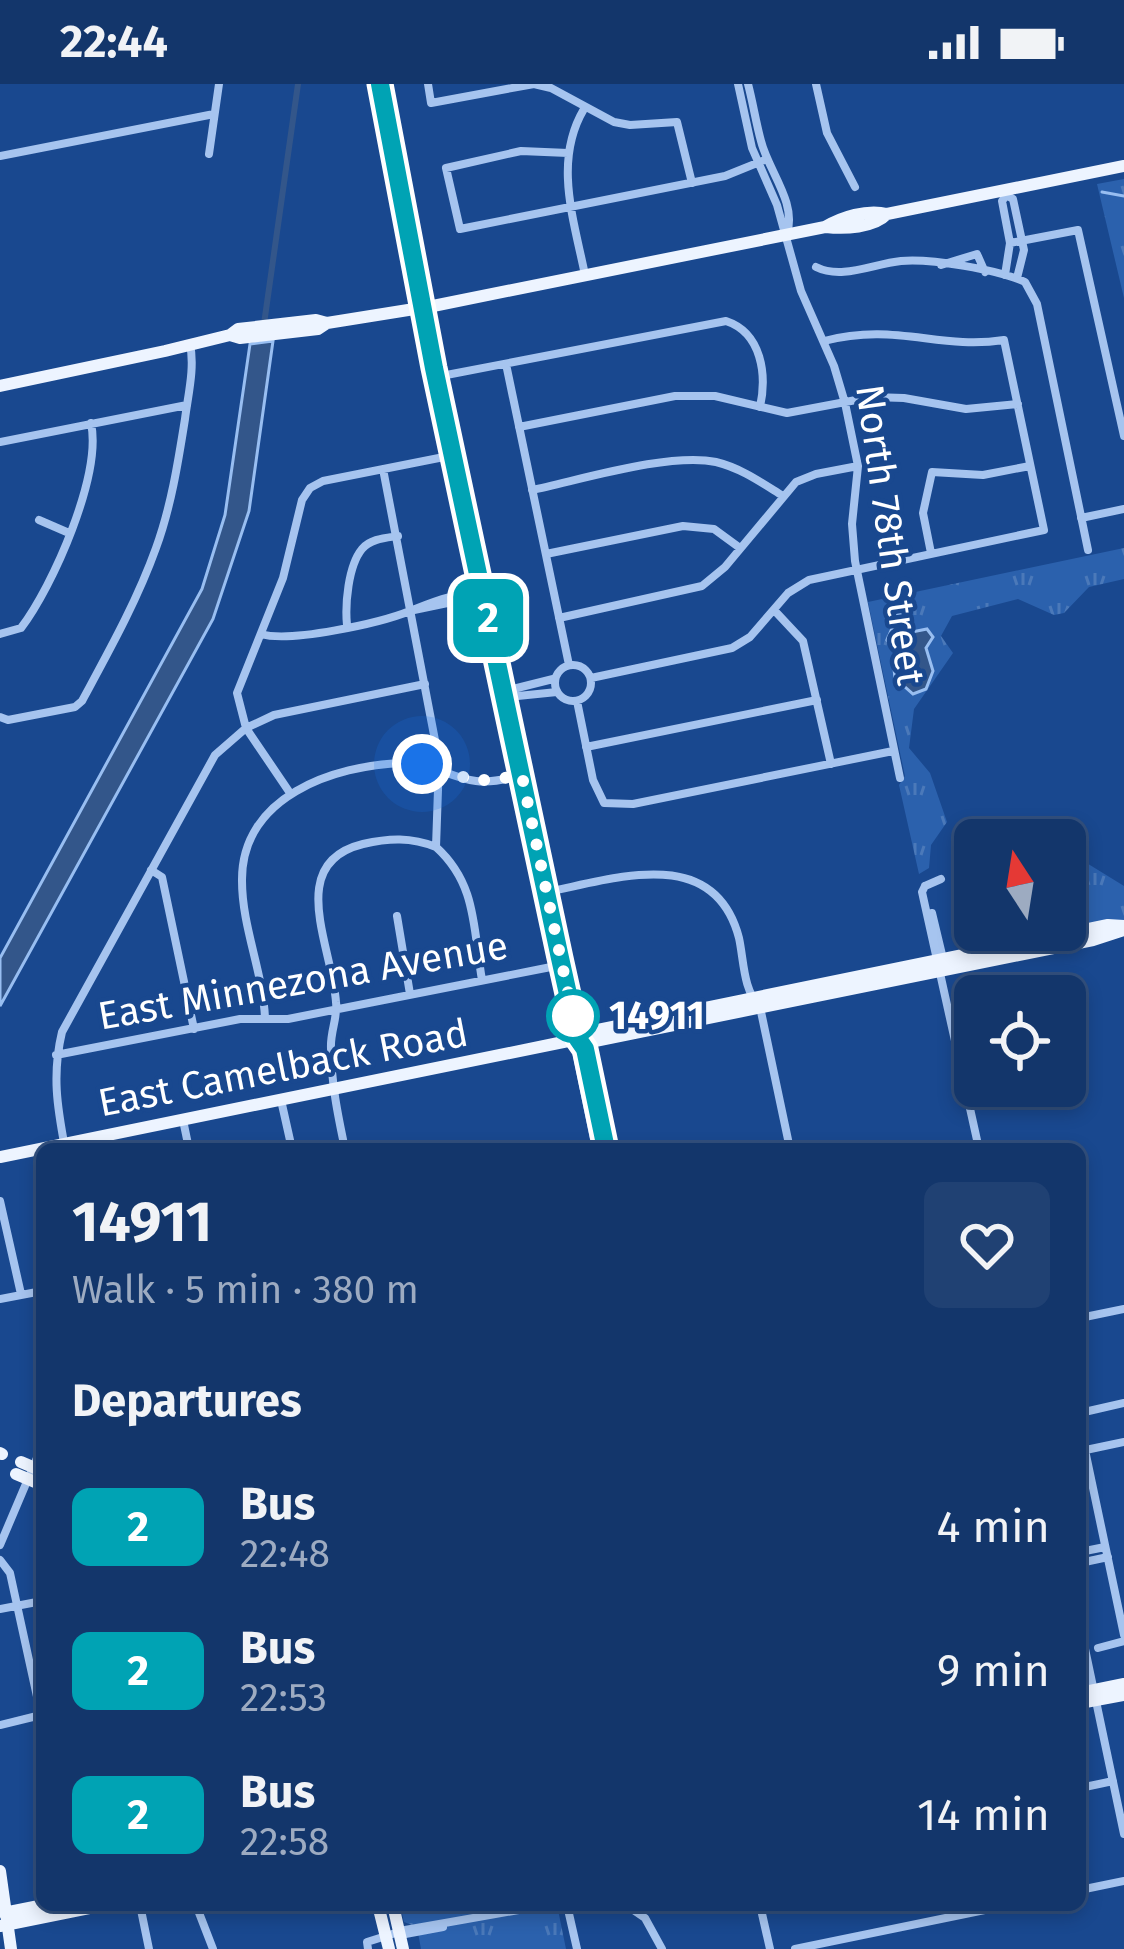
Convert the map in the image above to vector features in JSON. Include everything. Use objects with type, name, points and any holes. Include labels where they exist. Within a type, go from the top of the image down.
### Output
[{"type":"main road","points":[[0,386],[230,335],[423,308],[824,227],[838,219],[887,214],[1124,166]]},
{"type":"main road","name":"East Camelback Road","points":[[78,1143],[578,1039],[590,1042],[755,1003],[1124,928]]},
{"type":"main road","name":"East Camelback Road","points":[[0,1156],[36,1150]]},
{"type":"main road","points":[[1090,1695],[1124,1684]]},
{"type":"main road","points":[[1090,1695],[1124,1695]]},
{"type":"main road","points":[[0,1871],[11,1949]]},
{"type":"main road","points":[[3,1918],[36,1908]]},
{"type":"main road","points":[[3,1918],[57,1911]]},
{"type":"main road","points":[[381,1911],[394,1943]]},
{"type":"main road","points":[[393,1911],[394,1943]]},
{"type":"street","points":[[208,154],[219,84]]},
{"type":"street","points":[[380,84],[436,377],[561,964],[605,1143]]},
{"type":"street","points":[[428,84],[431,103],[534,84],[630,125],[677,122],[692,183]]},
{"type":"street","name":"North 78th Street","points":[[738,84],[763,162],[787,207],[790,226],[786,235],[801,291],[844,403],[858,466],[852,524],[856,568],[900,778]]},
{"type":"street","name":"North 78th Street","points":[[748,84],[763,162]]},
{"type":"street","points":[[816,84],[827,133],[855,187]]},
{"type":"street","points":[[584,109],[568,152],[571,207],[585,275]]},
{"type":"street","points":[[0,156],[214,114]]},
{"type":"street","points":[[568,152],[520,152],[446,168],[460,229],[692,183],[763,162]]},
{"type":"street","points":[[1006,191],[1024,250],[1011,277]]},
{"type":"street","points":[[1006,191],[1002,201],[1011,277]]},
{"type":"street","points":[[1006,224],[1018,221]]},
{"type":"street","points":[[1010,243],[1078,230],[1124,436]]},
{"type":"street","points":[[940,265],[977,254],[985,272]]},
{"type":"street","points":[[816,268],[830,274],[904,260],[1011,277],[1030,288],[1088,550]]},
{"type":"street","points":[[436,377],[726,321],[746,332],[765,374],[760,407]]},
{"type":"street","points":[[591,678],[723,652],[750,637],[788,593],[809,580],[1044,530],[1004,340],[971,344],[917,334],[868,332],[824,341]]},
{"type":"street","points":[[0,717],[8,720],[75,707],[119,630],[157,548],[174,481],[193,357],[190,344]]},
{"type":"street","points":[[506,364],[569,665]]},
{"type":"street","points":[[519,427],[675,395],[716,396],[787,413],[888,397],[966,409],[1018,404]]},
{"type":"street","points":[[0,442],[187,405]]},
{"type":"street","points":[[0,634],[21,628],[52,573],[88,470],[91,422]]},
{"type":"street","points":[[290,793],[246,728],[237,693],[283,578],[302,500],[322,481],[454,455]]},
{"type":"street","points":[[532,490],[701,460],[736,469],[783,496]]},
{"type":"street","points":[[559,617],[688,591],[714,578],[783,496],[805,477],[858,466]]},
{"type":"street","points":[[931,553],[923,513],[932,472],[983,475],[1030,466]]},
{"type":"street","points":[[383,469],[440,769],[436,848]]},
{"type":"street","points":[[1081,518],[1124,509]]},
{"type":"street","points":[[39,520],[69,533]]},
{"type":"street","points":[[546,554],[683,526],[714,529],[740,548]]},
{"type":"street","points":[[347,625],[346,602],[358,553],[376,540],[398,536]]},
{"type":"street","points":[[260,634],[283,639],[483,595]]},
{"type":"street","points":[[774,610],[803,641],[831,764]]},
{"type":"street","points":[[505,696],[513,689],[555,677],[569,665],[580,666],[591,678],[590,690],[577,701],[565,699],[557,692],[555,677]]},
{"type":"street","points":[[64,1143],[54,1091],[64,1027],[215,755],[246,728],[286,712],[425,684]]},
{"type":"street","points":[[505,696],[557,692]]},
{"type":"street","points":[[586,747],[817,700]]},
{"type":"street","points":[[577,701],[593,780],[604,803],[633,804],[893,752]]},
{"type":"street","points":[[266,1018],[245,909],[243,864],[255,829],[290,793],[323,778],[392,764],[422,764],[476,781],[522,776]]},
{"type":"street","points":[[344,1143],[331,1048],[337,1010],[317,894],[324,866],[342,850],[401,838],[436,848],[456,866],[467,887],[482,980]]},
{"type":"street","points":[[151,870],[162,877],[194,1029]]},
{"type":"street","name":"East Minnezona Avenue","points":[[547,892],[657,872],[699,884],[719,901],[736,928],[789,1143]]},
{"type":"street","points":[[941,879],[925,886],[978,1143]]},
{"type":"street","points":[[398,916],[410,994]]},
{"type":"street","name":"East Minnezona Avenue","points":[[56,1055],[194,1029],[288,1019],[561,964]]},
{"type":"street","points":[[578,1039],[576,1051],[595,1143]]},
{"type":"street","points":[[281,1100],[291,1143]]},
{"type":"street","points":[[183,1119],[188,1143]]},
{"type":"street","points":[[0,1202],[21,1294]]},
{"type":"street","points":[[0,1299],[36,1292]]},
{"type":"street","points":[[1086,1317],[1124,1309]]},
{"type":"street","points":[[1086,1412],[1124,1403]]},
{"type":"street","points":[[1086,1449],[1124,1442]]},
{"type":"street","points":[[1086,1463],[1124,1638],[1098,1648]]},
{"type":"street","points":[[0,1544],[28,1470]]},
{"type":"street","points":[[1086,1552],[1107,1552]]},
{"type":"street","points":[[1086,1561],[1107,1552]]},
{"type":"street","points":[[0,1559],[10,1573],[36,1691]]},
{"type":"street","points":[[0,1609],[36,1602]]},
{"type":"street","points":[[1090,1695],[1124,1834]]},
{"type":"street","points":[[0,1725],[36,1716]]},
{"type":"street","points":[[1086,1787],[1113,1780]]},
{"type":"street","points":[[1086,1889],[1124,1881]]},
{"type":"street","points":[[141,1911],[149,1949]]},
{"type":"street","points":[[198,1911],[203,1949]]},
{"type":"street","points":[[368,1949],[367,1942],[394,1943],[444,1926],[518,1911]]},
{"type":"street","points":[[568,1911],[577,1949]]},
{"type":"street","points":[[635,1911],[645,1918],[662,1949]]},
{"type":"street","points":[[761,1911],[770,1949]]},
{"type":"street","points":[[796,1949],[972,1911]]},
{"type":"street","points":[[203,1932],[213,1949]]},
{"type":"green space","points":[[1124,179],[1124,298],[1097,184]]},
{"type":"green space","points":[[1124,548],[1124,579],[1089,587],[1064,613],[1054,615],[1018,599],[952,616],[941,636],[953,653],[914,709],[909,748],[930,773],[947,822],[931,845],[929,868],[919,874],[899,785],[905,776],[868,602]]},
{"type":"green space","points":[[1086,863],[1124,886],[1124,921],[1086,923]]},
{"type":"green space","points":[[401,1911],[558,1911],[566,1949],[421,1949],[417,1927],[404,1922]]},
{"type":"shaded area","points":[[273,341],[249,511],[213,619],[0,1006],[0,958],[202,589],[225,515],[250,344]]},
{"type":"shaded area","points":[[904,613],[907,633],[927,629],[933,637],[926,648],[933,671],[926,689],[913,694],[895,678],[900,658],[887,640],[898,614]]},
{"type":"waterway","points":[[264,324],[298,84]]},
{"type":"waterway","points":[[1102,192],[1124,196]]},
{"type":"bus line","name":"2","points":[[380,84],[434,368],[560,958],[605,1143]]},
{"type":"place","name":"14911","points":[[573,1016]]},
{"type":"route","points":[[422,764],[476,781],[522,776],[573,1016]]}]
